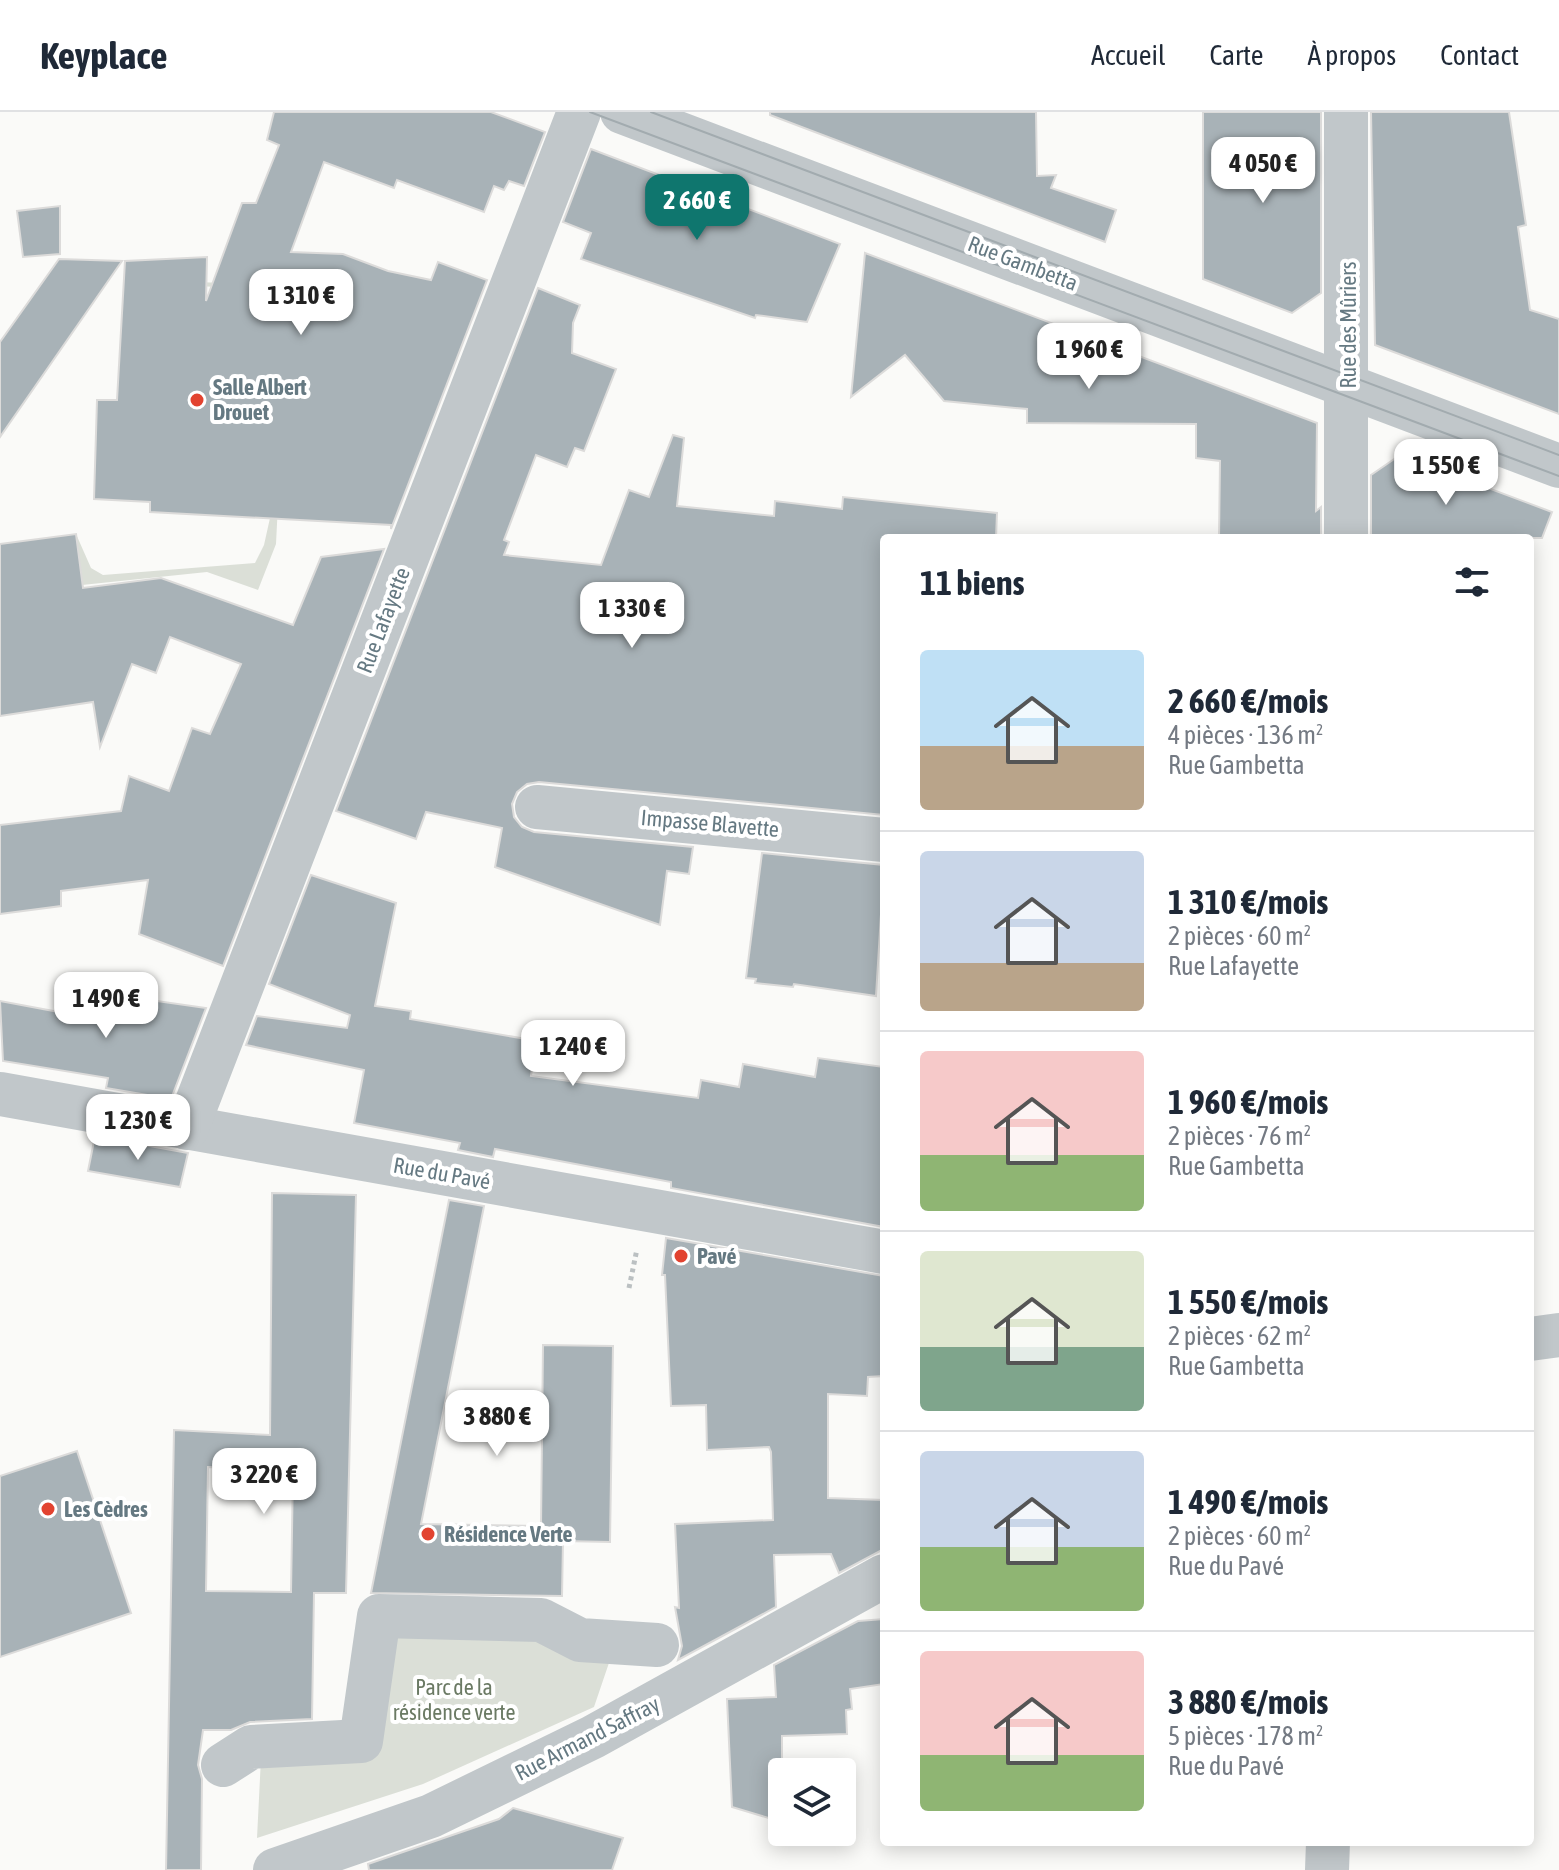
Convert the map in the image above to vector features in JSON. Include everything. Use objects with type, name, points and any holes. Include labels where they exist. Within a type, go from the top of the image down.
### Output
[{"type":"street","name":"Rue Lafayette","points":[[187,1128],[579,112]]},
{"type":"street","name":"Rue Gambetta","points":[[622,112],[1559,466]]},
{"type":"street","name":"Rue des Mûriers","points":[[1346,112],[1346,534]]},
{"type":"street","name":"Impasse Blavette","points":[[537,807],[880,840]]},
{"type":"street","name":"Rue du Pavé","points":[[0,1094],[880,1251]]},
{"type":"street","points":[[1534,1338],[1559,1335]]},
{"type":"street","name":"Rue Armand Saffray","points":[[275,1870],[431,1816],[593,1737],[880,1578]]},
{"type":"street","points":[[223,1765],[251,1747],[361,1741],[379,1616],[541,1620],[580,1640],[657,1645]]},
{"type":"street","points":[[1327,1870],[1328,1846]]},
{"type":"green space","points":[[135,280],[289,285],[276,544],[258,590],[207,572],[82,585],[76,534],[91,568],[103,575],[255,563],[264,545],[270,518],[281,291]]},
{"type":"green space","name":"Parc de la résidence verte","points":[[396,1633],[538,1633],[612,1654],[594,1707],[423,1784],[257,1838],[261,1758],[375,1752]]},
{"type":"building","points":[[274,112],[491,112],[545,132],[524,186],[509,181],[504,190],[494,186],[484,212],[397,180],[394,188],[324,162],[291,252],[343,254],[388,271],[431,280],[438,262],[487,280],[391,529],[391,525],[150,512],[150,502],[94,499],[97,400],[117,400],[125,261],[207,257],[206,301],[242,203],[256,203],[279,145],[267,140]]},
{"type":"building","points":[[770,112],[1036,112],[1037,176],[1056,175],[1051,188],[1116,210],[1105,242],[770,115]]},
{"type":"building","points":[[1203,112],[1321,112],[1321,293],[1292,313],[1203,279]]},
{"type":"building","points":[[1371,112],[1509,112],[1526,225],[1518,227],[1530,310],[1559,319],[1559,414],[1375,345]]},
{"type":"building","points":[[591,149],[840,244],[807,322],[756,315],[755,318],[581,259],[591,233],[563,222]]},
{"type":"building","points":[[60,206],[60,254],[23,257],[17,211]]},
{"type":"building","points":[[865,253],[1317,423],[1316,511],[1321,507],[1321,534],[1219,534],[1220,461],[1196,458],[1196,424],[1027,423],[1027,409],[944,401],[905,355],[851,397]]},
{"type":"building","points":[[59,259],[122,261],[0,437],[0,342]]},
{"type":"building","points":[[538,288],[580,305],[573,323],[572,353],[616,369],[584,451],[575,448],[567,467],[536,455],[504,540],[509,542],[504,555],[601,565],[629,490],[649,497],[673,435],[684,438],[677,506],[774,516],[775,501],[842,509],[843,497],[997,513],[996,534],[880,534],[880,815],[539,782],[527,784],[517,792],[512,804],[514,817],[522,827],[534,832],[693,847],[689,874],[667,871],[660,925],[495,867],[502,828],[426,812],[416,839],[336,811]]},
{"type":"building","points":[[1400,455],[1552,512],[1542,538],[1534,538],[1534,534],[1371,534],[1371,475]]},
{"type":"building","points":[[76,534],[83,588],[161,578],[293,625],[321,557],[384,549],[223,966],[139,934],[148,880],[61,891],[61,906],[0,914],[0,825],[121,811],[129,776],[169,791],[192,728],[210,734],[241,664],[170,637],[156,673],[132,664],[100,747],[93,702],[0,716],[0,544]]},
{"type":"building","points":[[762,853],[880,865],[876,996],[794,984],[793,987],[755,983],[756,979],[746,978]]},
{"type":"building","points":[[311,875],[396,903],[375,1006],[411,1011],[410,1019],[532,1040],[531,1049],[535,1049],[531,1076],[698,1098],[701,1080],[739,1087],[743,1064],[815,1077],[818,1058],[880,1066],[880,1226],[671,1188],[671,1182],[495,1149],[493,1157],[458,1150],[460,1143],[354,1123],[364,1070],[246,1045],[257,1016],[347,1028],[350,1015],[269,984]]},
{"type":"building","points":[[80,990],[206,1008],[171,1099],[106,1088],[108,1078],[3,1061],[0,1001],[75,1015]]},
{"type":"building","points":[[95,1136],[188,1153],[180,1187],[88,1171]]},
{"type":"building","points":[[272,1193],[356,1195],[346,1593],[314,1593],[312,1719],[250,1722],[231,1730],[203,1730],[198,1765],[202,1779],[201,1870],[166,1870],[174,1430],[270,1435]],"holes":[[[208,1467],[293,1471],[291,1592],[206,1591]]]},
{"type":"building","name":"Résidence Verte","points":[[449,1200],[484,1206],[421,1524],[541,1526],[543,1345],[613,1346],[610,1542],[563,1541],[562,1596],[371,1593]]},
{"type":"building","points":[[666,1238],[880,1275],[880,1376],[868,1377],[867,1396],[828,1394],[828,1498],[880,1500],[880,1551],[839,1573],[831,1554],[774,1555],[776,1607],[678,1660],[682,1646],[675,1607],[679,1608],[675,1524],[773,1520],[771,1452],[769,1447],[707,1450],[706,1405],[671,1406],[665,1275],[662,1275]]},
{"type":"building","points":[[77,1451],[131,1613],[0,1657],[0,1476]]},
{"type":"building","points":[[880,1619],[880,1685],[850,1689],[852,1709],[846,1710],[847,1734],[782,1736],[782,1758],[768,1758],[768,1818],[732,1807],[727,1699],[776,1697],[774,1665],[858,1621]]},
{"type":"building","points":[[513,1808],[623,1838],[612,1870],[369,1870],[368,1864],[499,1819]]},
{"type":"tram line","points":[[590,112],[1559,476]]},
{"type":"tram line","points":[[651,112],[1559,455]]},
{"type":"place","name":"Salle Albert Drouet","points":[[197,400]]},
{"type":"place","name":"Pavé","points":[[681,1256]]},
{"type":"place","name":"Les Cèdres","points":[[48,1509]]},
{"type":"place","name":"Résidence Verte","points":[[428,1534]]}]
